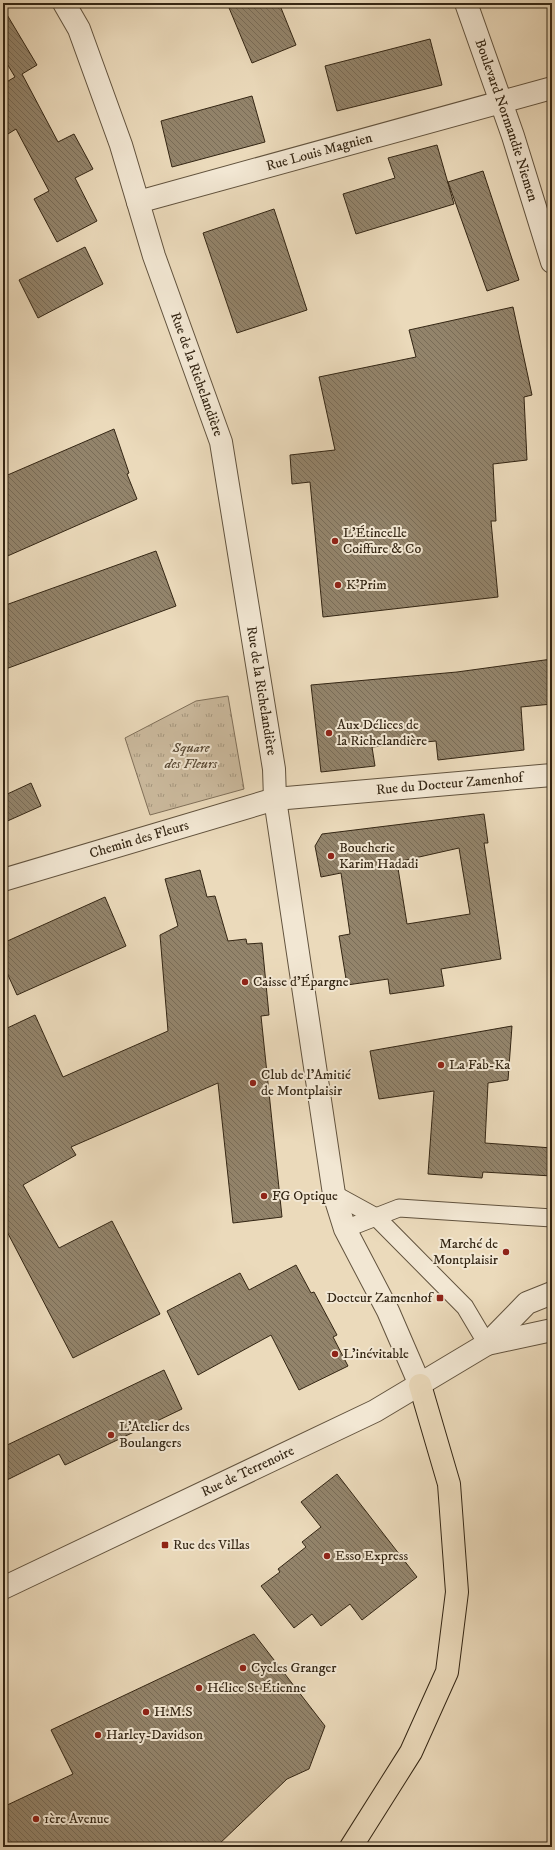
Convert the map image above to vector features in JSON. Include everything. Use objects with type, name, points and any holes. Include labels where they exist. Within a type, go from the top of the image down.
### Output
[{"type":"highway","points":[[351,1847],[411,1752],[447,1672],[457,1592],[449,1484],[420,1385]]},
{"type":"street","name":"Rue de la Richelandière","points":[[64,3],[79,29],[121,145],[154,256],[221,442],[274,769],[275,800],[334,1194],[345,1229],[388,1311],[420,1385]]},
{"type":"street","name":"Boulevard Normandie Niemen","points":[[466,3],[501,102],[552,262]]},
{"type":"street","name":"Rue Louis Magnien","points":[[138,202],[552,88]]},
{"type":"street","name":"Rue du Docteur Zamenhof","points":[[275,800],[552,775]]},
{"type":"street","name":"Chemin des Fleurs","points":[[3,880],[275,800]]},
{"type":"street","name":"Rue de Terrenoire","points":[[3,1588],[375,1411],[487,1344],[527,1303],[552,1293]]},
{"type":"street","name":"Rue de Terrenoire","points":[[487,1344],[552,1330]]},
{"type":"lane","points":[[334,1194],[376,1217],[465,1307],[487,1344]]},
{"type":"lane","points":[[345,1229],[399,1208],[552,1218]]},
{"type":"green space","name":"Square des Fleurs","points":[[228,696],[244,789],[150,815],[125,738],[196,701]]},
{"type":"building","points":[[227,3],[279,3],[296,45],[252,63]]},
{"type":"building","points":[[3,8],[37,65],[22,74],[58,142],[74,134],[93,169],[75,178],[97,221],[57,242],[34,199],[49,191],[16,129],[3,137],[3,84],[15,77],[3,57]]},
{"type":"building","points":[[430,39],[442,85],[337,111],[325,66]]},
{"type":"building","points":[[252,96],[265,142],[172,167],[161,121]]},
{"type":"building","points":[[437,145],[454,204],[356,234],[343,194],[395,178],[388,158]]},
{"type":"building","points":[[483,171],[519,280],[487,291],[448,182]]},
{"type":"building","points":[[274,209],[307,310],[237,333],[203,233]]},
{"type":"building","points":[[85,247],[103,284],[38,318],[19,280]]},
{"type":"building","points":[[513,307],[532,395],[524,397],[527,460],[493,464],[496,521],[491,521],[498,597],[323,617],[310,482],[292,484],[290,455],[335,450],[319,377],[416,357],[409,330]]},
{"type":"building","points":[[114,429],[129,473],[127,474],[137,499],[3,558],[3,477]]},
{"type":"building","points":[[156,551],[176,606],[3,670],[3,606]]},
{"type":"building","points":[[552,659],[552,704],[521,707],[524,750],[438,760],[436,741],[372,747],[375,766],[321,772],[311,685],[457,672]]},
{"type":"building","points":[[31,783],[41,806],[3,823],[3,796]]},
{"type":"building","points":[[484,814],[488,843],[484,843],[501,959],[441,969],[444,986],[390,994],[388,979],[347,985],[339,936],[350,934],[341,873],[321,877],[315,846],[322,834]],"holes":[[[459,848],[470,914],[407,924],[397,862]]]},
{"type":"building","points":[[200,870],[207,897],[215,896],[228,941],[246,939],[247,944],[262,943],[269,1015],[261,1016],[282,1217],[233,1223],[218,1083],[71,1147],[76,1155],[23,1185],[59,1248],[112,1221],[160,1314],[73,1358],[3,1224],[3,1030],[35,1015],[63,1077],[168,1031],[160,935],[178,926],[165,879]]},
{"type":"building","points":[[105,897],[126,946],[17,995],[3,964],[3,943]]},
{"type":"building","points":[[512,1026],[508,1080],[488,1083],[485,1143],[552,1148],[552,1176],[483,1172],[482,1178],[428,1174],[434,1091],[379,1099],[370,1051]]},
{"type":"building","points":[[296,1265],[311,1293],[314,1292],[337,1335],[333,1337],[348,1366],[299,1390],[271,1335],[198,1375],[167,1311],[240,1273],[249,1290]]},
{"type":"building","points":[[164,1370],[182,1409],[65,1465],[59,1454],[3,1482],[3,1447]]},
{"type":"building","points":[[337,1474],[417,1577],[362,1620],[350,1604],[321,1626],[312,1614],[294,1628],[261,1586],[280,1572],[278,1569],[306,1547],[302,1542],[321,1527],[301,1502]]},
{"type":"building","points":[[254,1634],[325,1726],[309,1769],[287,1779],[216,1847],[3,1847],[3,1807],[73,1774],[51,1730]]},
{"type":"place","name":"L'Étincelle Coiffure & Co","points":[[335,541]]},
{"type":"place","name":"K'Prim","points":[[338,585]]},
{"type":"place","name":"Aux Délices de la Richelandière","points":[[329,733]]},
{"type":"place","name":"Boucherie Karim Hadadi","points":[[331,856]]},
{"type":"place","name":"Caisse d'Épargne","points":[[245,982]]},
{"type":"place","name":"La Fab-Ka","points":[[441,1065]]},
{"type":"place","name":"Club de l'Amitié de Montplaisir","points":[[253,1083]]},
{"type":"place","name":"FG Optique","points":[[264,1196]]},
{"type":"place","name":"Marché de Montplaisir","points":[[506,1252]]},
{"type":"place","name":"Docteur Zamenhof","points":[[440,1298]]},
{"type":"place","name":"L'inévitable","points":[[335,1354]]},
{"type":"place","name":"L'Atelier des Boulangers","points":[[111,1435]]},
{"type":"place","name":"Rue des Villas","points":[[165,1545]]},
{"type":"place","name":"Esso Express","points":[[327,1556]]},
{"type":"place","name":"Cycles Granger","points":[[243,1668]]},
{"type":"place","name":"Hélice St Étienne","points":[[199,1688]]},
{"type":"place","name":"H.M.S","points":[[146,1712]]},
{"type":"place","name":"Harley-Davidson","points":[[98,1735]]},
{"type":"place","name":"1ère Avenue","points":[[36,1819]]}]
